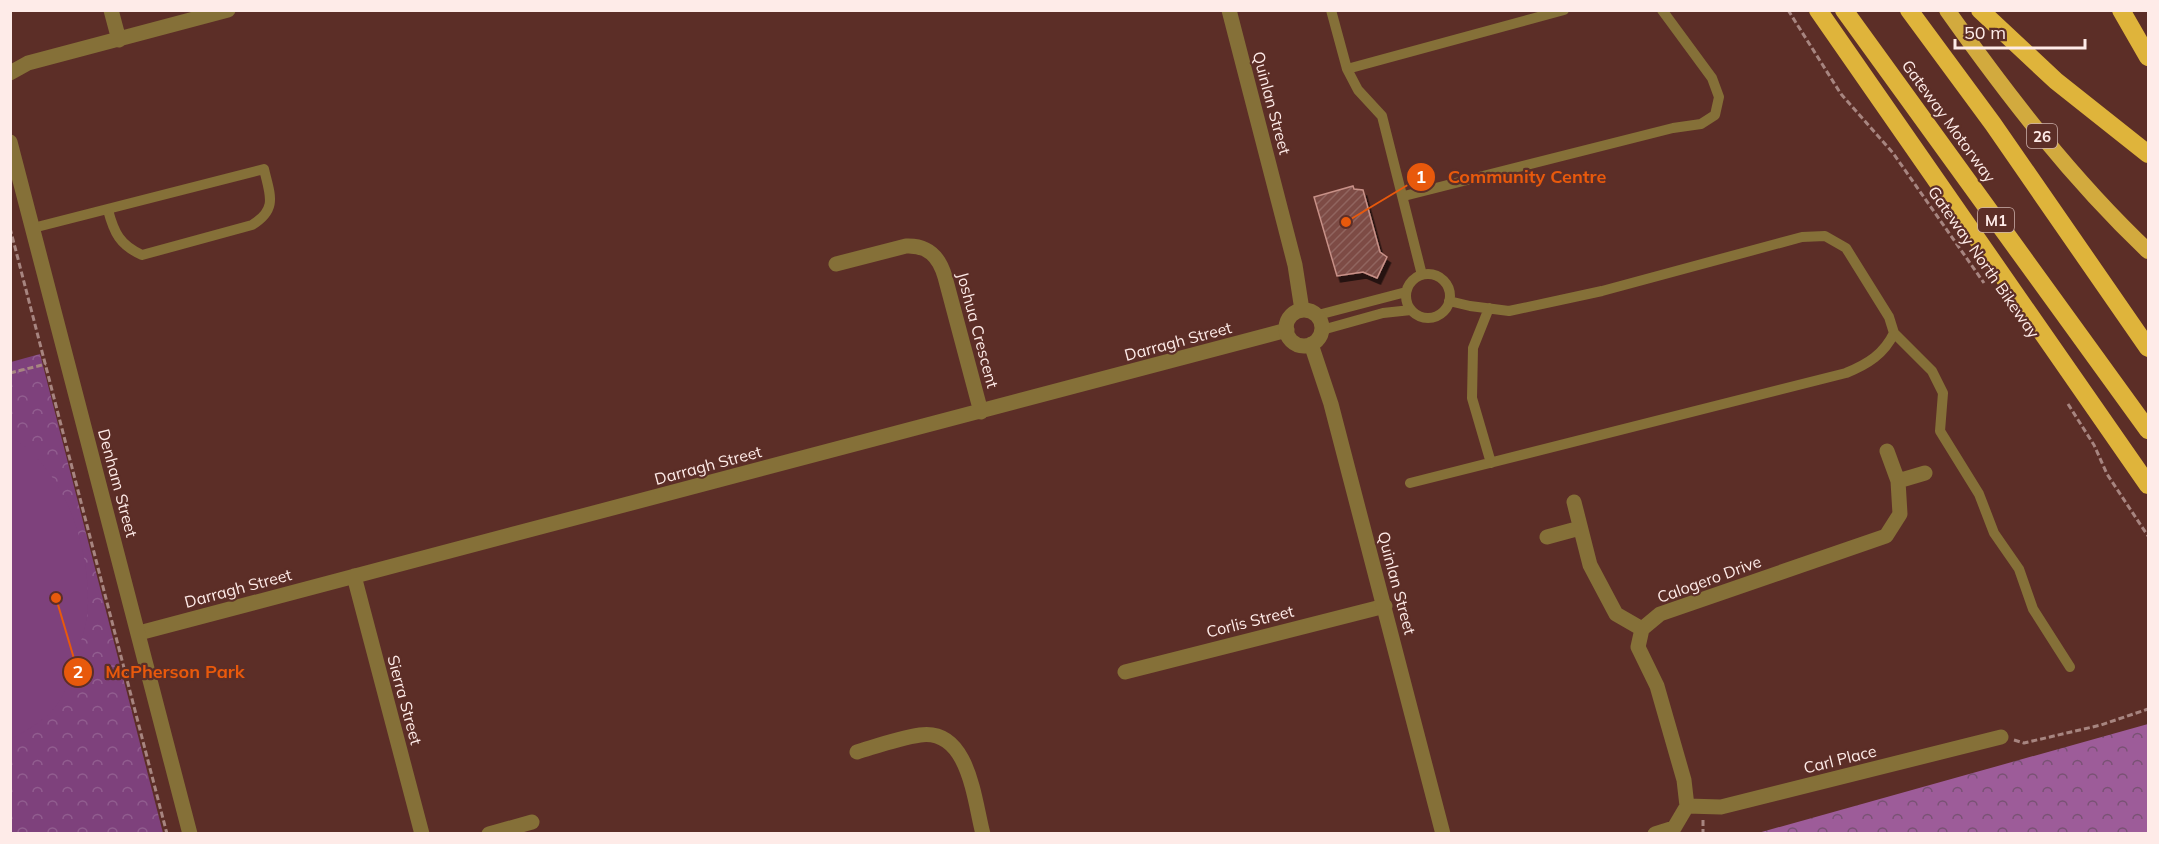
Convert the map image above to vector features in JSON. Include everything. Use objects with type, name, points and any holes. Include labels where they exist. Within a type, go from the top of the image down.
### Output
[{"type":"highway","points":[[1818,10],[2148,485]]},
{"type":"highway","name":"Gateway Motorway","points":[[1844,10],[2148,430]]},
{"type":"highway","name":"Gateway Motorway","points":[[1909,10],[1993,124],[2148,348]]},
{"type":"highway","name":"26","points":[[1947,10],[2021,111],[2088,191],[2148,251]]},
{"type":"highway","points":[[1980,10],[2048,75],[2148,154]]},
{"type":"highway","points":[[2121,10],[2148,57]]},
{"type":"street","points":[[111,10],[119,40]]},
{"type":"street","points":[[10,73],[28,63],[228,10]]},
{"type":"street","name":"Quinlan Street","points":[[1229,10],[1295,265],[1302,310]]},
{"type":"street","name":"Denham Street","points":[[10,142],[190,834]]},
{"type":"street","name":"Joshua Crescent","points":[[836,264],[906,246],[916,246],[934,255],[943,270],[981,412]]},
{"type":"street","points":[[1302,310],[1320,323],[1317,341],[1311,344],[1295,343],[1287,330],[1288,319],[1302,310]]},
{"type":"street","name":"Darragh Street","points":[[139,633],[1287,330]]},
{"type":"street","name":"Quinlan Street","points":[[1311,344],[1331,404],[1443,834]]},
{"type":"street","name":"Calogero Drive","points":[[1642,629],[1660,614],[1886,536],[1900,514],[1898,481],[1887,451]]},
{"type":"street","points":[[1898,481],[1925,473]]},
{"type":"street","points":[[1574,502],[1590,565],[1616,614],[1642,629],[1638,647],[1657,686],[1684,780],[1687,806],[1674,828],[1655,834]]},
{"type":"street","points":[[1547,537],[1580,528]]},
{"type":"street","name":"Sierra Street","points":[[354,576],[423,834]]},
{"type":"street","name":"Corlis Street","points":[[1125,672],[1385,606]]},
{"type":"street","points":[[857,752],[920,735],[935,735],[948,741],[959,752],[965,767],[982,834]]},
{"type":"street","name":"Carl Place","points":[[1687,806],[1721,807],[2001,737]]},
{"type":"street","points":[[489,834],[532,822]]},
{"type":"lane","points":[[1331,10],[1347,69],[1358,90],[1382,116],[1404,196],[1422,275]]},
{"type":"lane","points":[[1347,69],[1564,10]]},
{"type":"lane","points":[[1404,196],[1673,128],[1701,124],[1715,115],[1719,97],[1712,78],[1662,10]]},
{"type":"lane","points":[[33,228],[264,169],[270,194],[270,207],[265,217],[252,225],[142,255],[120,241],[113,229],[108,210]]},
{"type":"lane","points":[[1449,301],[1509,310],[1602,291],[1803,237],[1825,237],[1846,248],[1889,317],[1894,333],[1932,371],[1943,393],[1940,431],[1979,494],[1994,533],[2019,569],[2032,609],[2070,667]]},
{"type":"lane","points":[[1422,275],[1437,276],[1447,286],[1449,301],[1442,312],[1430,318],[1422,317],[1411,310],[1320,323],[1406,292],[1412,281],[1422,275]]},
{"type":"lane","points":[[1406,292],[1411,310]]},
{"type":"lane","points":[[1489,308],[1473,348],[1472,398],[1491,463]]},
{"type":"lane","points":[[1410,483],[1846,373],[1868,364],[1888,346],[1894,333]]},
{"type":"path","name":"Gateway North Bikeway","points":[[1788,10],[1840,94],[1893,153],[1988,288]]},
{"type":"path","points":[[10,228],[167,834]]},
{"type":"path","points":[[10,373],[46,364]]},
{"type":"path","points":[[2067,403],[2094,445],[2107,474],[2148,536]]},
{"type":"path","points":[[2001,737],[2024,743],[2102,725],[2148,709]]},
{"type":"green space","points":[[40,354],[163,833],[11,834],[11,362]]},
{"type":"green space","points":[[11,437],[30,451],[46,468],[70,510],[84,557],[88,604],[82,637],[62,697],[44,718],[11,739]]},
{"type":"green space","points":[[2148,724],[2148,833],[1758,833]]},
{"type":"building","points":[[1353,186],[1354,189],[1363,190],[1380,252],[1387,257],[1377,278],[1363,272],[1337,276],[1314,197]]},
{"type":"place","name":"Community Centre","points":[[1346,222]]},
{"type":"place","name":"McPherson Park","points":[[56,598]]}]
